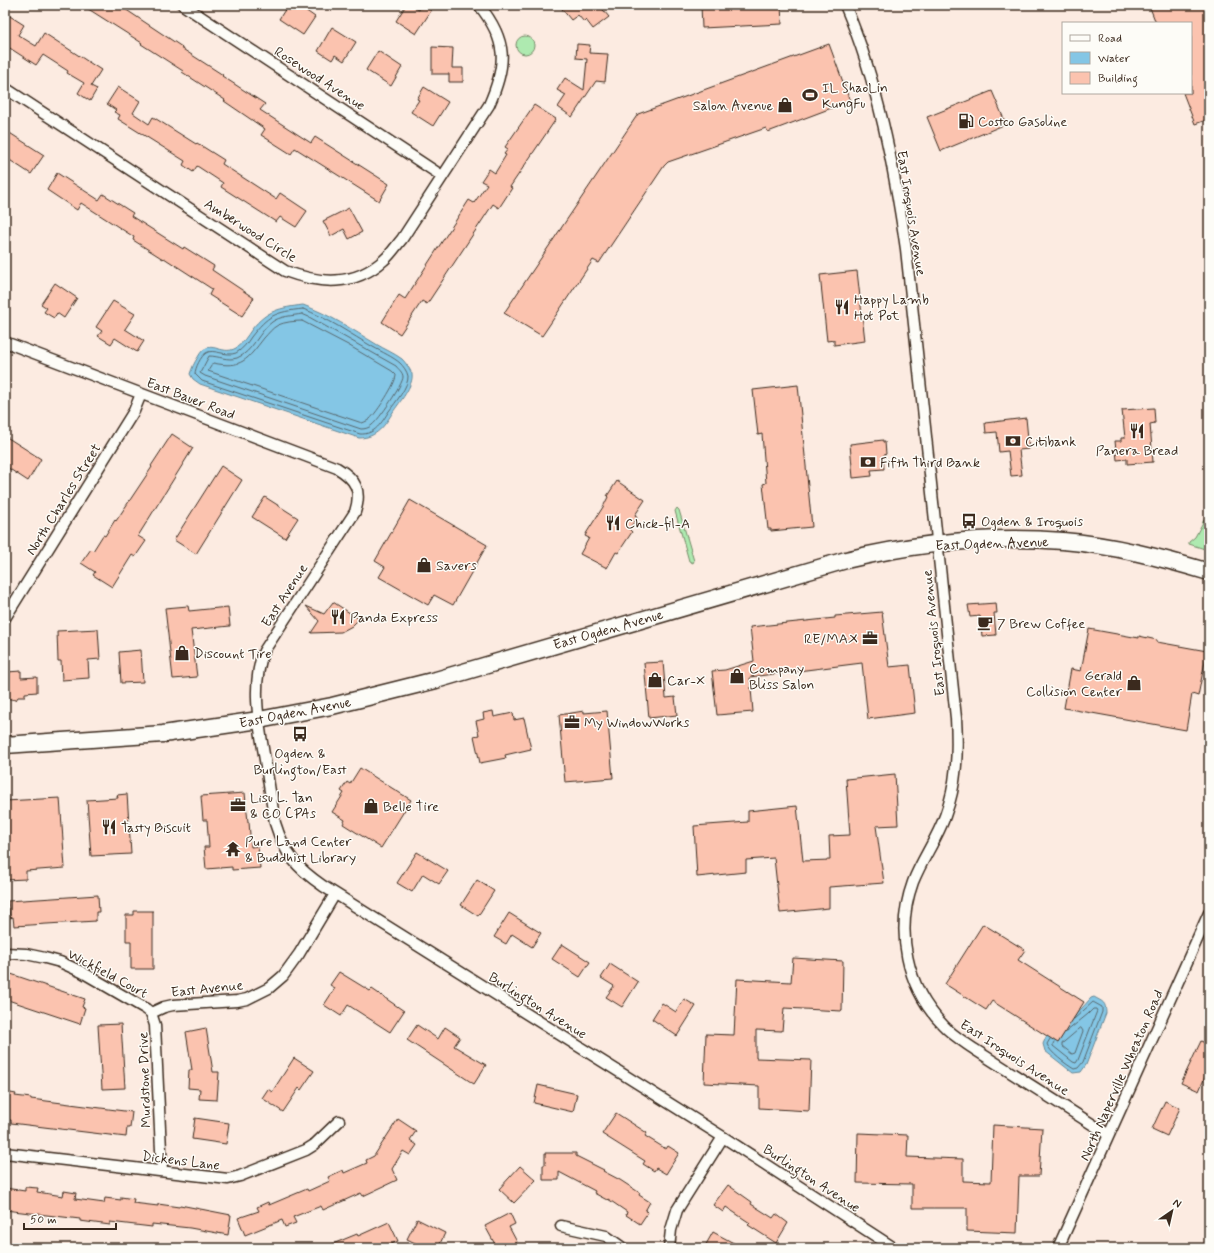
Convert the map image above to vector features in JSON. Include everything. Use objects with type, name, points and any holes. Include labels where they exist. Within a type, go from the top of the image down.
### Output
[{"type":"main road","name":"East Ogden Avenue","points":[[5,744],[163,734],[303,713],[358,701],[436,680],[846,560],[880,552],[938,543],[978,540],[1064,541],[1116,548],[1209,572]]},
{"type":"street","name":"Rosewood Avenue","points":[[183,5],[442,176]]},
{"type":"street","name":"Amberwood Circle","points":[[5,88],[285,271],[303,278],[323,281],[340,280],[358,276],[386,259],[402,239],[489,105],[498,85],[502,67],[502,52],[498,36],[489,18],[479,5]]},
{"type":"street","name":"East Iroquois Avenue","points":[[845,5],[858,38],[878,105],[900,207],[907,257],[956,718],[957,768],[945,817],[914,881],[908,900],[904,923],[904,940],[907,959],[912,975],[931,1011],[955,1036],[1109,1135]]},
{"type":"street","name":"East Bauer Road","points":[[5,342],[337,468],[348,474],[356,485],[358,492]]},
{"type":"street","name":"North Charles Street","points":[[5,618],[134,411],[141,394]]},
{"type":"street","name":"East Avenue","points":[[259,720],[257,687],[258,672],[264,651],[355,512],[358,502],[358,492]]},
{"type":"street","name":"Burlington Avenue","points":[[259,720],[275,823],[280,839],[293,860],[304,873],[894,1248]]},
{"type":"street","name":"East Avenue","points":[[150,1013],[173,1005],[236,1001],[258,994],[269,988],[283,976],[289,968],[335,894]]},
{"type":"street","name":"North Naperville Wheaton Road","points":[[1058,1248],[1209,913]]},
{"type":"street","name":"Wickfield Court","points":[[5,953],[26,954],[60,962],[89,976],[137,1003],[150,1013]]},
{"type":"street","name":"Murdstone Drive","points":[[150,1013],[155,1025],[162,1171]]},
{"type":"street","name":"Dickens Lane","points":[[5,1153],[228,1179],[240,1176],[306,1150],[314,1145],[338,1122]]},
{"type":"street","points":[[669,1248],[671,1230],[677,1210],[723,1138]]},
{"type":"street","points":[[561,1226],[606,1236],[623,1248]]},
{"type":"green space","points":[[525,36],[531,39],[534,45],[531,51],[525,54],[519,51],[516,45],[519,39]]},
{"type":"green space","points":[[677,508],[679,510],[694,561],[693,563],[689,561],[675,511]]},
{"type":"green space","points":[[1209,509],[1208,550],[1189,544],[1189,542],[1195,537]]},
{"type":"water","points":[[303,305],[350,328],[396,355],[402,359],[410,370],[412,374],[411,383],[402,399],[387,422],[380,430],[371,436],[359,438],[200,384],[193,379],[190,374],[197,359],[206,348],[211,347],[231,350],[236,348],[243,342],[252,329],[269,314],[287,307]]},
{"type":"water","points":[[1094,997],[1103,1003],[1106,1013],[1086,1065],[1081,1072],[1073,1073],[1045,1051],[1043,1044],[1046,1037]]},
{"type":"building","points":[[82,5],[119,5],[265,104],[260,110],[311,143],[315,137],[389,184],[379,201],[295,148],[291,154],[261,135],[265,129],[224,101],[225,100],[182,72],[183,71],[141,44],[142,43]]},
{"type":"building","points":[[288,5],[298,5],[315,17],[303,35],[279,19]]},
{"type":"building","points":[[406,5],[411,5],[419,10],[423,5],[431,11],[416,34],[396,21]]},
{"type":"building","points":[[568,5],[599,5],[609,17],[593,29],[586,20],[584,22],[578,15],[571,20],[562,9]]},
{"type":"building","points":[[701,5],[781,5],[782,24],[702,28]]},
{"type":"building","points":[[1149,5],[1209,5],[1209,119],[1195,124],[1183,94],[1192,94],[1192,22],[1156,22]]},
{"type":"building","points":[[5,13],[24,25],[18,35],[36,46],[44,33],[101,70],[91,86],[97,89],[90,101],[78,93],[84,83],[67,73],[68,71],[43,55],[36,65],[5,45]]},
{"type":"building","points":[[332,27],[356,42],[344,61],[335,55],[332,60],[318,51]]},
{"type":"building","points":[[577,44],[590,45],[589,53],[608,54],[605,82],[596,81],[572,117],[558,107],[566,95],[557,90],[565,78],[584,90],[587,59],[576,58]]},
{"type":"building","points":[[829,44],[850,101],[768,132],[766,128],[668,162],[599,263],[593,260],[542,336],[504,313],[638,114]]},
{"type":"building","points":[[432,47],[453,48],[452,68],[463,68],[463,82],[449,82],[449,74],[432,74]]},
{"type":"building","points":[[378,51],[402,67],[391,86],[366,70]]},
{"type":"building","points":[[118,87],[140,101],[133,113],[149,124],[153,117],[224,160],[222,164],[276,199],[280,193],[307,211],[296,227],[280,217],[276,222],[221,187],[223,183],[197,166],[193,172],[183,165],[185,161],[118,119],[120,115],[114,112],[116,110],[107,104]]},
{"type":"building","points":[[424,87],[448,102],[433,126],[411,112],[419,100],[417,99]]},
{"type":"building","name":"Costco Gasoline","points":[[992,91],[1006,124],[941,151],[927,117]]},
{"type":"building","points":[[534,105],[556,119],[510,187],[512,188],[499,208],[493,204],[427,304],[422,301],[400,334],[382,322],[399,295],[405,299],[469,200],[474,203],[487,184],[481,181],[489,169],[495,173],[506,155],[504,154],[508,149],[505,147]]},
{"type":"building","points":[[5,130],[44,155],[31,174],[5,157]]},
{"type":"building","points":[[57,173],[99,200],[103,194],[133,213],[131,216],[183,249],[184,247],[214,266],[212,270],[254,298],[242,316],[209,295],[212,289],[133,240],[134,237],[81,203],[77,210],[47,190]]},
{"type":"building","points":[[349,208],[362,232],[349,239],[344,229],[331,236],[323,221]]},
{"type":"building","name":"Happy Lamb Hot Pot","points":[[857,271],[865,341],[834,345],[834,340],[827,341],[820,275]]},
{"type":"building","points":[[55,283],[77,298],[64,318],[57,313],[54,318],[44,312],[47,308],[41,304]]},
{"type":"building","points":[[113,301],[135,314],[125,329],[144,341],[137,352],[115,338],[111,344],[98,336],[102,331],[96,327]]},
{"type":"building","points":[[798,385],[812,527],[771,531],[771,529],[768,529],[763,484],[766,483],[762,434],[758,435],[753,390]]},
{"type":"building","name":"Panera Bread","points":[[1154,408],[1155,423],[1150,424],[1153,462],[1127,464],[1127,459],[1117,460],[1115,441],[1121,441],[1121,438],[1125,438],[1122,410]]},
{"type":"building","name":"Citibank","points":[[1026,418],[1029,449],[1019,450],[1022,475],[1011,476],[1008,451],[999,452],[997,432],[986,433],[985,423]]},
{"type":"building","points":[[172,434],[193,448],[138,536],[146,541],[135,557],[132,555],[112,587],[93,575],[95,572],[81,563],[91,549],[93,551],[103,535],[105,536],[115,520],[116,521]]},
{"type":"building","points":[[5,436],[41,459],[28,481],[5,466]]},
{"type":"building","name":"Fifth Third Bank","points":[[883,440],[883,442],[885,442],[886,454],[883,456],[884,469],[871,470],[872,476],[853,478],[850,444]]},
{"type":"building","points":[[221,466],[242,480],[196,554],[174,540]]},
{"type":"building","points":[[617,481],[645,500],[635,515],[637,518],[629,529],[632,532],[618,553],[616,552],[607,568],[580,554],[589,538],[585,536],[587,532]]},
{"type":"building","points":[[265,497],[298,518],[285,538],[252,517]]},
{"type":"building","points":[[410,500],[487,545],[453,605],[434,595],[428,605],[379,577],[385,567],[375,561]]},
{"type":"building","name":"Panda Express","points":[[333,602],[359,619],[352,626],[341,632],[311,633],[319,621],[306,606],[324,614]]},
{"type":"building","name":"7 Brew Coffee","points":[[996,603],[997,613],[994,613],[996,635],[982,636],[980,616],[970,617],[968,605]]},
{"type":"building","name":"Discount Tire","points":[[188,606],[189,611],[228,607],[230,626],[191,630],[197,677],[173,679],[165,608]]},
{"type":"building","points":[[882,612],[889,667],[910,665],[915,713],[868,719],[862,663],[750,677],[753,712],[717,715],[712,671],[725,670],[754,661],[750,627],[835,618],[835,616]]},
{"type":"building","points":[[98,629],[100,659],[88,660],[89,678],[62,680],[61,661],[58,661],[57,631]]},
{"type":"building","name":"Gerald Collision Center","points":[[1089,629],[1139,638],[1139,636],[1157,640],[1157,642],[1207,651],[1198,696],[1192,694],[1186,730],[1064,708],[1071,669],[1081,671]]},
{"type":"building","points":[[141,650],[143,682],[121,683],[119,652]]},
{"type":"building","name":"Car-X","points":[[663,662],[666,698],[675,697],[677,715],[649,718],[644,663]]},
{"type":"building","points":[[21,671],[21,678],[37,677],[37,692],[25,693],[25,697],[18,697],[16,700],[5,698],[5,679],[7,679],[7,672]]},
{"type":"building","points":[[493,711],[494,717],[513,713],[514,720],[524,718],[531,749],[505,755],[506,758],[480,763],[474,736],[479,735],[476,721],[484,719],[483,713]]},
{"type":"building","points":[[584,711],[584,713],[607,711],[613,778],[565,782],[559,715]]},
{"type":"building","name":"Belle Tire","points":[[360,768],[411,800],[381,848],[343,824],[345,820],[332,812],[344,793],[341,791],[347,782],[350,784]]},
{"type":"building","points":[[895,774],[898,825],[876,826],[884,883],[829,887],[829,908],[780,913],[774,858],[746,860],[746,872],[697,877],[694,826],[748,822],[748,811],[797,806],[803,861],[830,860],[829,836],[850,835],[846,779]]},
{"type":"building","points":[[245,793],[251,847],[258,846],[260,868],[232,870],[232,867],[206,869],[204,847],[209,847],[207,820],[203,820],[201,796]]},
{"type":"building","name":"Tasty Biscuit","points":[[127,794],[131,854],[91,856],[87,800],[118,798],[117,795]]},
{"type":"building","points":[[60,798],[65,868],[26,871],[26,879],[5,880],[5,801]]},
{"type":"building","points":[[417,852],[448,871],[439,884],[423,874],[412,892],[397,883]]},
{"type":"building","points":[[477,880],[494,891],[478,916],[461,905]]},
{"type":"building","points":[[98,895],[99,912],[96,912],[96,921],[14,926],[13,917],[10,918],[8,901]]},
{"type":"building","points":[[134,911],[153,911],[153,969],[131,969],[131,941],[126,941],[126,915],[134,915]]},
{"type":"building","points":[[509,913],[541,933],[532,947],[512,934],[506,944],[494,937]]},
{"type":"building","points":[[983,924],[1025,950],[1018,960],[1084,1002],[1058,1043],[992,1001],[986,1010],[945,984]]},
{"type":"building","points":[[562,944],[590,962],[580,977],[552,959]]},
{"type":"building","points":[[793,958],[843,961],[842,1011],[784,1008],[782,1031],[756,1030],[756,1058],[811,1060],[809,1111],[759,1108],[759,1086],[704,1083],[706,1034],[734,1035],[737,979],[791,982]]},
{"type":"building","points":[[610,964],[638,982],[622,1007],[606,997],[614,986],[601,978]]},
{"type":"building","points":[[5,972],[85,999],[82,1007],[85,1008],[80,1024],[5,999]]},
{"type":"building","points":[[339,972],[370,991],[372,989],[404,1011],[390,1032],[348,1005],[341,1016],[324,1005],[335,988],[330,985]]},
{"type":"building","points":[[684,999],[696,1006],[677,1036],[652,1019],[662,1003],[676,1012]]},
{"type":"building","points":[[121,1024],[125,1088],[102,1089],[98,1025]]},
{"type":"building","points":[[417,1025],[438,1039],[445,1027],[460,1037],[454,1046],[486,1065],[474,1084],[407,1040]]},
{"type":"building","points":[[206,1028],[213,1072],[219,1072],[217,1100],[199,1099],[200,1089],[188,1088],[189,1070],[192,1070],[186,1032]]},
{"type":"building","points":[[1201,1041],[1209,1045],[1209,1068],[1199,1091],[1181,1083]]},
{"type":"building","points":[[294,1058],[314,1071],[301,1090],[299,1088],[283,1112],[262,1098],[268,1089],[272,1092]]},
{"type":"building","points":[[538,1085],[577,1094],[573,1112],[534,1103]]},
{"type":"building","points":[[5,1092],[16,1094],[15,1096],[31,1099],[132,1112],[130,1128],[127,1128],[126,1137],[11,1123],[11,1120],[5,1120]]},
{"type":"building","points":[[1165,1101],[1180,1108],[1167,1136],[1152,1129]]},
{"type":"building","points":[[616,1113],[647,1133],[645,1136],[666,1149],[668,1146],[679,1153],[666,1174],[656,1168],[654,1171],[643,1164],[645,1161],[602,1134]]},
{"type":"building","points":[[195,1118],[229,1123],[226,1144],[192,1139]]},
{"type":"building","points":[[398,1119],[416,1131],[410,1140],[417,1145],[410,1155],[403,1151],[392,1169],[397,1180],[363,1196],[361,1193],[323,1210],[321,1206],[293,1217],[296,1223],[285,1227],[282,1220],[245,1235],[238,1218],[259,1211],[257,1207],[268,1202],[269,1205],[307,1189],[308,1191],[330,1181],[328,1177],[343,1170],[344,1173],[367,1163],[366,1160],[374,1156]]},
{"type":"building","points":[[993,1125],[1042,1128],[1039,1176],[1019,1176],[1017,1233],[967,1231],[967,1208],[912,1208],[912,1184],[857,1183],[858,1133],[908,1135],[907,1157],[963,1159],[963,1181],[991,1182]]},
{"type":"building","points":[[545,1153],[576,1153],[576,1156],[604,1170],[603,1171],[640,1193],[639,1195],[650,1202],[645,1211],[648,1212],[640,1224],[626,1215],[627,1212],[608,1199],[607,1200],[594,1193],[595,1191],[559,1172],[559,1180],[543,1180]]},
{"type":"building","points":[[520,1166],[536,1180],[514,1203],[499,1189]]},
{"type":"building","points":[[728,1185],[752,1202],[751,1204],[773,1218],[776,1214],[788,1223],[776,1243],[748,1225],[750,1223],[726,1207],[723,1212],[713,1205]]},
{"type":"building","points":[[25,1187],[38,1188],[37,1192],[63,1196],[64,1191],[76,1193],[75,1199],[104,1203],[105,1198],[121,1200],[121,1197],[134,1199],[133,1203],[179,1207],[180,1205],[231,1215],[228,1235],[190,1228],[152,1224],[152,1227],[110,1222],[110,1225],[80,1221],[80,1219],[5,1210],[5,1188],[25,1191]]},
{"type":"building","points":[[510,1213],[515,1224],[509,1227],[517,1242],[505,1248],[497,1248],[485,1226]]},
{"type":"building","points":[[417,1219],[445,1233],[438,1248],[425,1248],[407,1239]]},
{"type":"building","points":[[389,1222],[398,1241],[383,1248],[323,1248],[357,1234],[358,1236]]},
{"type":"building","points":[[713,1232],[743,1248],[704,1248]]},
{"type":"place","name":"IL ShaoLin KungFu","points":[[810,95]]},
{"type":"place","name":"Salon Avenue","points":[[785,105]]},
{"type":"place","name":"Costco Gasoline","points":[[966,121]]},
{"type":"place","name":"Happy Lamb Hot Pot","points":[[842,307]]},
{"type":"place","name":"Panera Bread","points":[[1137,431]]},
{"type":"place","name":"Citibank","points":[[1013,441]]},
{"type":"place","name":"Fifth Third Bank","points":[[868,462]]},
{"type":"place","name":"Ogden & Iroquois","points":[[969,521]]},
{"type":"place","name":"Chick-fil-A","points":[[613,523]]},
{"type":"place","name":"Savers","points":[[424,565]]},
{"type":"place","name":"Panda Express","points":[[338,617]]},
{"type":"place","name":"7 Brew Coffee","points":[[985,623]]},
{"type":"place","name":"RE/MAX","points":[[870,638]]},
{"type":"place","name":"Discount Tire","points":[[182,653]]},
{"type":"place","name":"Company Bliss Salon","points":[[737,676]]},
{"type":"place","name":"Car-X","points":[[655,680]]},
{"type":"place","name":"Gerald Collision Center","points":[[1134,683]]},
{"type":"place","name":"My WindowWorks","points":[[572,722]]},
{"type":"place","name":"Ogden & Burlington/East","points":[[300,734]]},
{"type":"place","name":"Lisu L. Tan & CO CPAs","points":[[238,805]]},
{"type":"place","name":"Belle Tire","points":[[371,806]]},
{"type":"place","name":"Tasty Biscuit","points":[[109,827]]},
{"type":"place","name":"Pure Land Center & Buddhist Library","points":[[233,849]]}]
